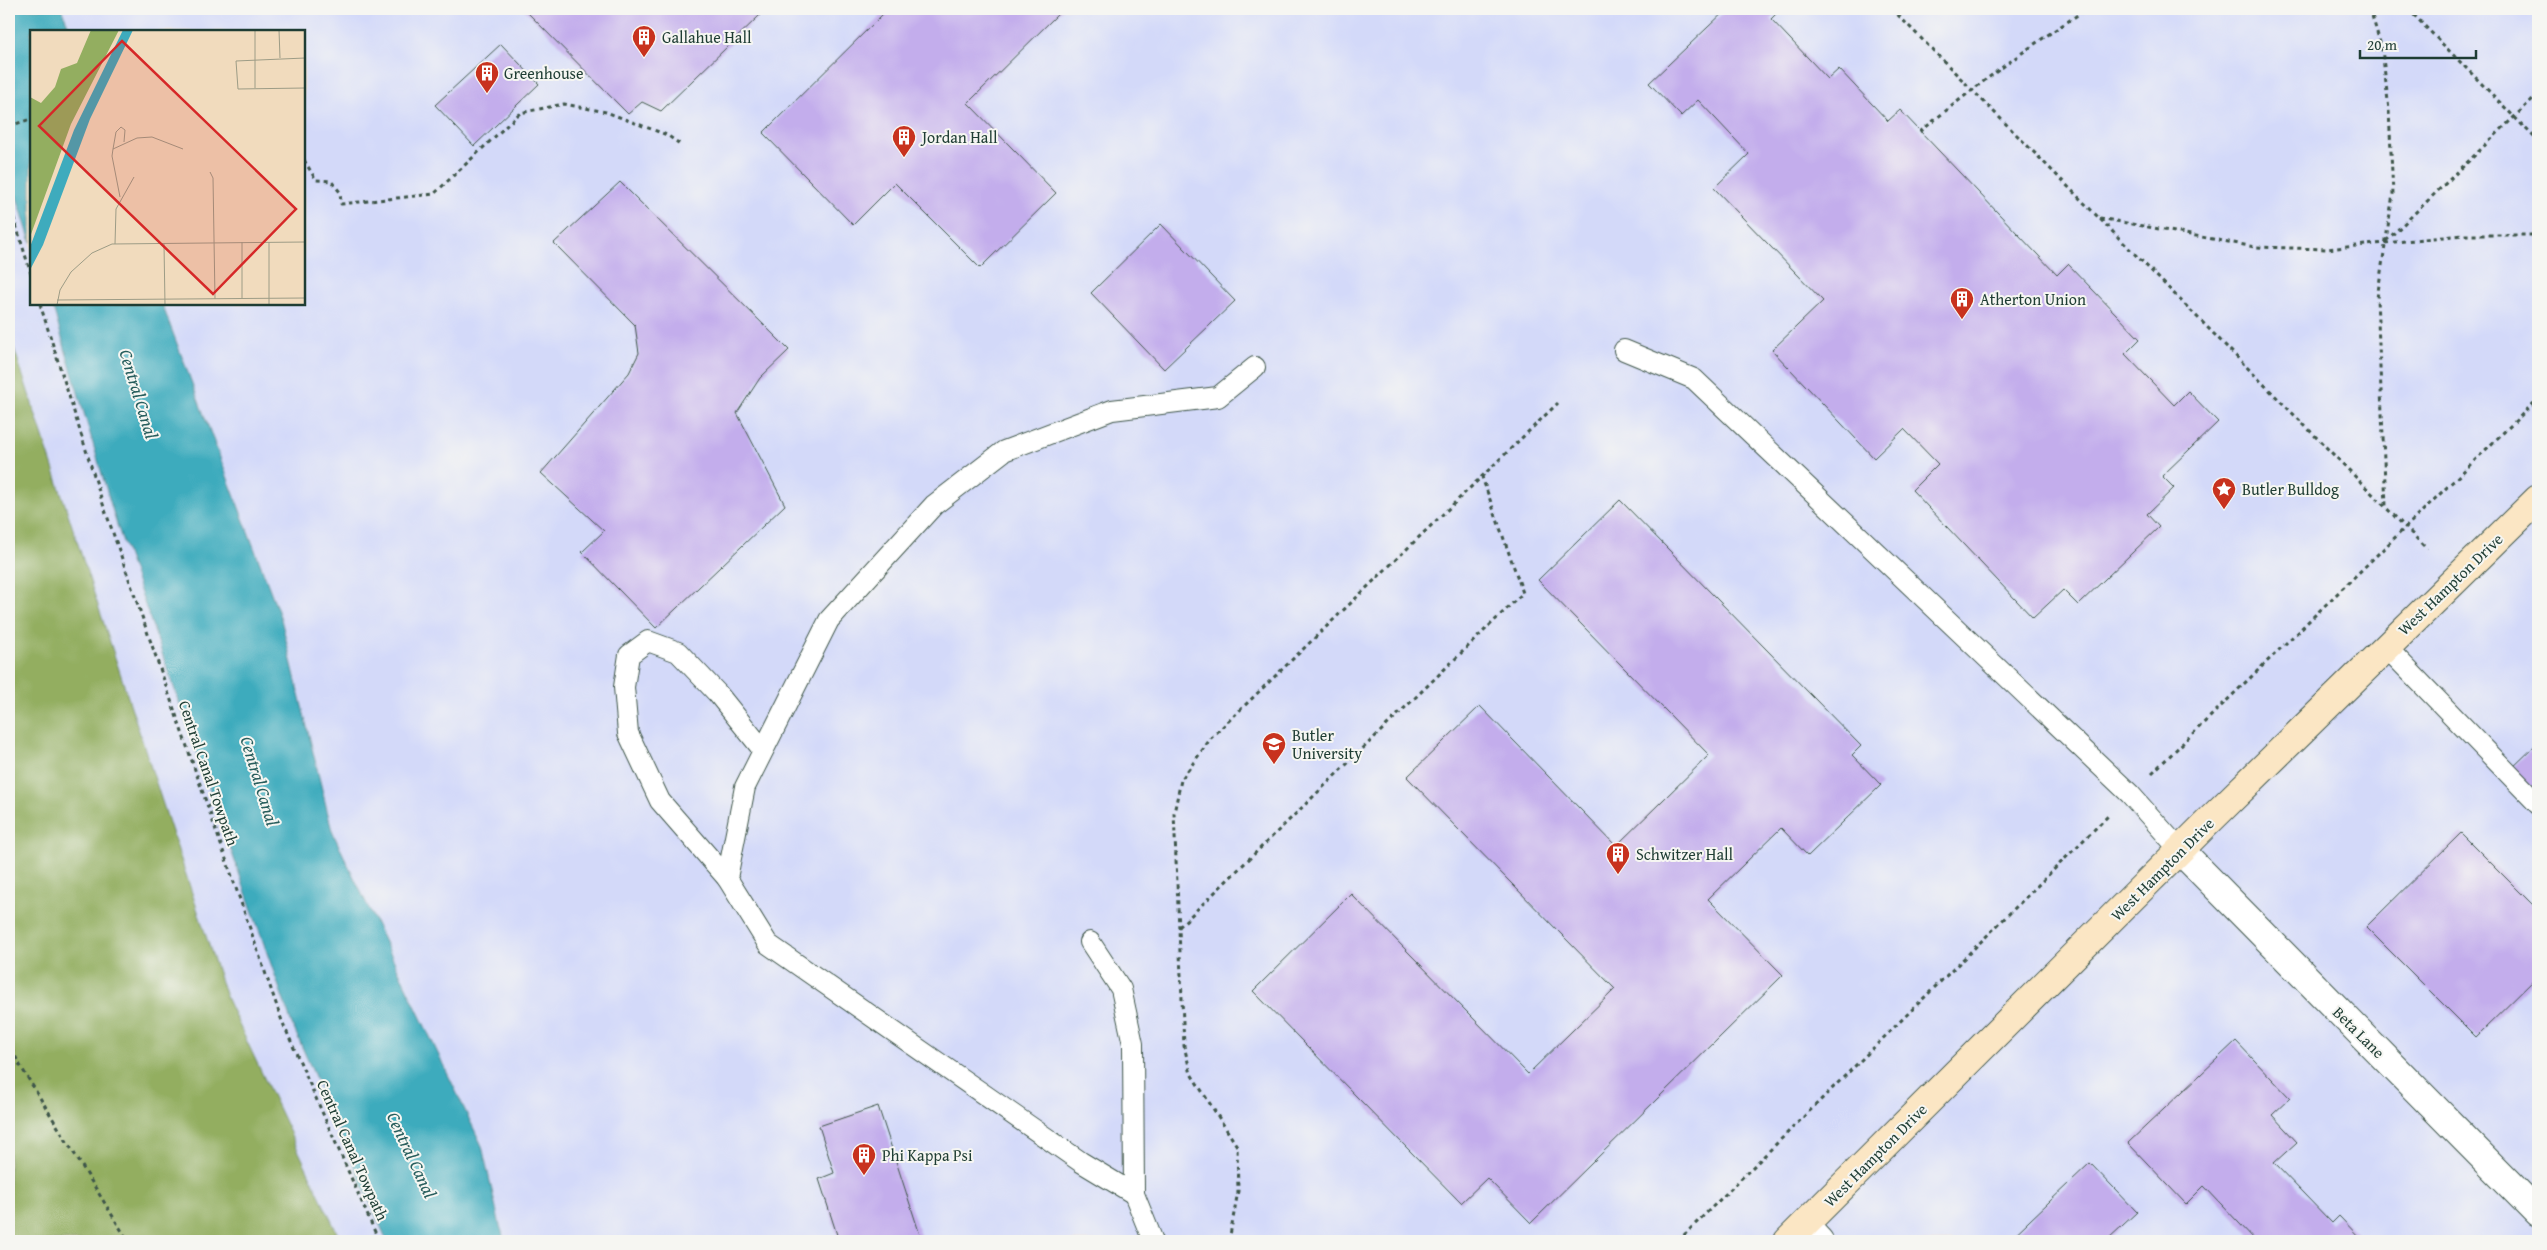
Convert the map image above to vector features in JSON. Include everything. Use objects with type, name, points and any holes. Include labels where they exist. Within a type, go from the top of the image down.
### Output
[{"type":"street","name":"West Hampton Drive","points":[[1804,1236],[2180,850],[2538,499]]},
{"type":"street","name":"Beta Lane","points":[[2180,850],[2538,1213]]},
{"type":"lane","points":[[1624,350],[1694,379],[2130,794],[2180,850]]},
{"type":"lane","points":[[727,878],[744,787],[829,620],[934,505],[1004,451],[1112,410],[1218,397],[1255,367]]},
{"type":"lane","points":[[763,750],[718,694],[678,652],[648,641],[629,656],[624,687],[628,734],[660,801],[727,878],[768,944],[1080,1162],[1134,1194]]},
{"type":"lane","points":[[2386,647],[2538,804]]},
{"type":"lane","points":[[1090,942],[1120,989],[1133,1044],[1134,1194],[1153,1241]]},
{"type":"path","points":[[1892,9],[2427,549]]},
{"type":"path","points":[[1920,132],[1972,89],[2043,37],[2087,9]]},
{"type":"path","points":[[2370,9],[2382,48],[2389,110],[2393,194],[2377,298],[2386,507]]},
{"type":"path","points":[[2408,9],[2538,141]]},
{"type":"path","points":[[2386,242],[2538,94]]},
{"type":"path","points":[[305,162],[316,180],[331,181],[340,192],[341,204],[434,194],[520,113],[564,104],[606,112],[644,125],[667,135],[680,144]]},
{"type":"path","points":[[9,126],[30,119]]},
{"type":"path","points":[[9,202],[30,271]]},
{"type":"path","points":[[2100,218],[2255,247],[2327,249],[2463,235],[2538,235]]},
{"type":"path","name":"Central Canal Towpath","points":[[40,305],[103,504],[282,1020],[379,1241]]},
{"type":"path","points":[[2146,778],[2538,398]]},
{"type":"path","points":[[1229,1241],[1238,1191],[1237,1146],[1191,1074],[1184,1046],[1174,813],[1181,780],[1211,738],[1558,403]]},
{"type":"path","points":[[1178,928],[1523,593],[1482,477]]},
{"type":"path","points":[[1678,1241],[2109,815]]},
{"type":"path","points":[[9,1042],[18,1062],[128,1241]]},
{"type":"shaded area","name":"Butler University","points":[[9,9],[2538,9],[2538,1241],[505,1241],[499,1226],[484,1241],[9,1241]]},
{"type":"green space","points":[[9,333],[226,997],[341,1241],[9,1241]]},
{"type":"water","points":[[9,9],[62,9],[70,30],[30,30],[30,239],[9,172]]},
{"type":"water","name":"Central Canal","points":[[52,305],[162,305],[281,619],[332,831],[482,1146],[505,1241],[387,1241],[292,1024],[116,522]]},
{"type":"building","name":"Gallahue Hall","points":[[524,9],[755,9],[760,15],[661,111],[642,102],[628,114]]},
{"type":"building","name":"Jordan Hall","points":[[888,9],[1063,9],[968,103],[1056,193],[980,268],[895,183],[853,225],[763,133]]},
{"type":"building","name":"Atherton Union","points":[[1727,9],[1781,9],[1771,19],[1828,79],[1839,69],[1888,121],[1900,110],[2057,275],[2068,264],[2140,339],[2125,354],[2174,405],[2188,391],[2218,422],[2162,476],[2174,488],[2147,514],[2159,527],[2078,605],[2063,590],[2033,618],[1912,490],[1938,464],[1904,429],[1874,458],[1772,350],[1823,301],[1714,188],[1749,154],[1698,100],[1681,116],[1649,83]]},
{"type":"building","name":"Greenhouse","points":[[501,44],[539,84],[474,146],[435,105]]},
{"type":"building","points":[[620,182],[789,350],[760,378],[737,413],[785,505],[656,628],[582,552],[604,531],[541,473],[629,373],[639,353],[635,325],[554,243]]},
{"type":"building","points":[[1161,224],[1235,301],[1164,369],[1091,293]]},
{"type":"building","name":"Schwitzer Hall","points":[[1620,500],[1861,746],[1852,755],[1881,785],[1808,856],[1781,828],[1708,899],[1783,975],[1531,1223],[1487,1178],[1461,1203],[1253,991],[1351,894],[1528,1074],[1615,989],[1407,777],[1480,706],[1616,846],[1709,755],[1538,580]]},
{"type":"building","points":[[2538,743],[2538,801],[2509,771]]},
{"type":"building","points":[[2461,833],[2538,910],[2538,976],[2476,1037],[2366,927]]},
{"type":"building","points":[[2236,1041],[2290,1098],[2272,1115],[2297,1142],[2274,1163],[2332,1223],[2339,1216],[2363,1241],[2256,1241],[2204,1186],[2186,1204],[2128,1143]]},
{"type":"building","name":"Phi Kappa Psi","points":[[878,1106],[922,1241],[839,1241],[819,1179],[834,1173],[819,1126]]},
{"type":"building","points":[[2090,1163],[2137,1212],[2108,1239],[2110,1241],[2008,1241]]},
{"type":"place","name":"Gallahue Hall","points":[[644,58]]},
{"type":"place","name":"Greenhouse","points":[[487,94]]},
{"type":"place","name":"Jordan Hall","points":[[904,158]]},
{"type":"place","name":"Atherton Union","points":[[1962,320]]},
{"type":"place","name":"Butler Bulldog","points":[[2224,510]]},
{"type":"place","name":"Butler University","points":[[1274,765]]},
{"type":"place","name":"Schwitzer Hall","points":[[1618,875]]},
{"type":"place","name":"Phi Kappa Psi","points":[[864,1176]]}]
